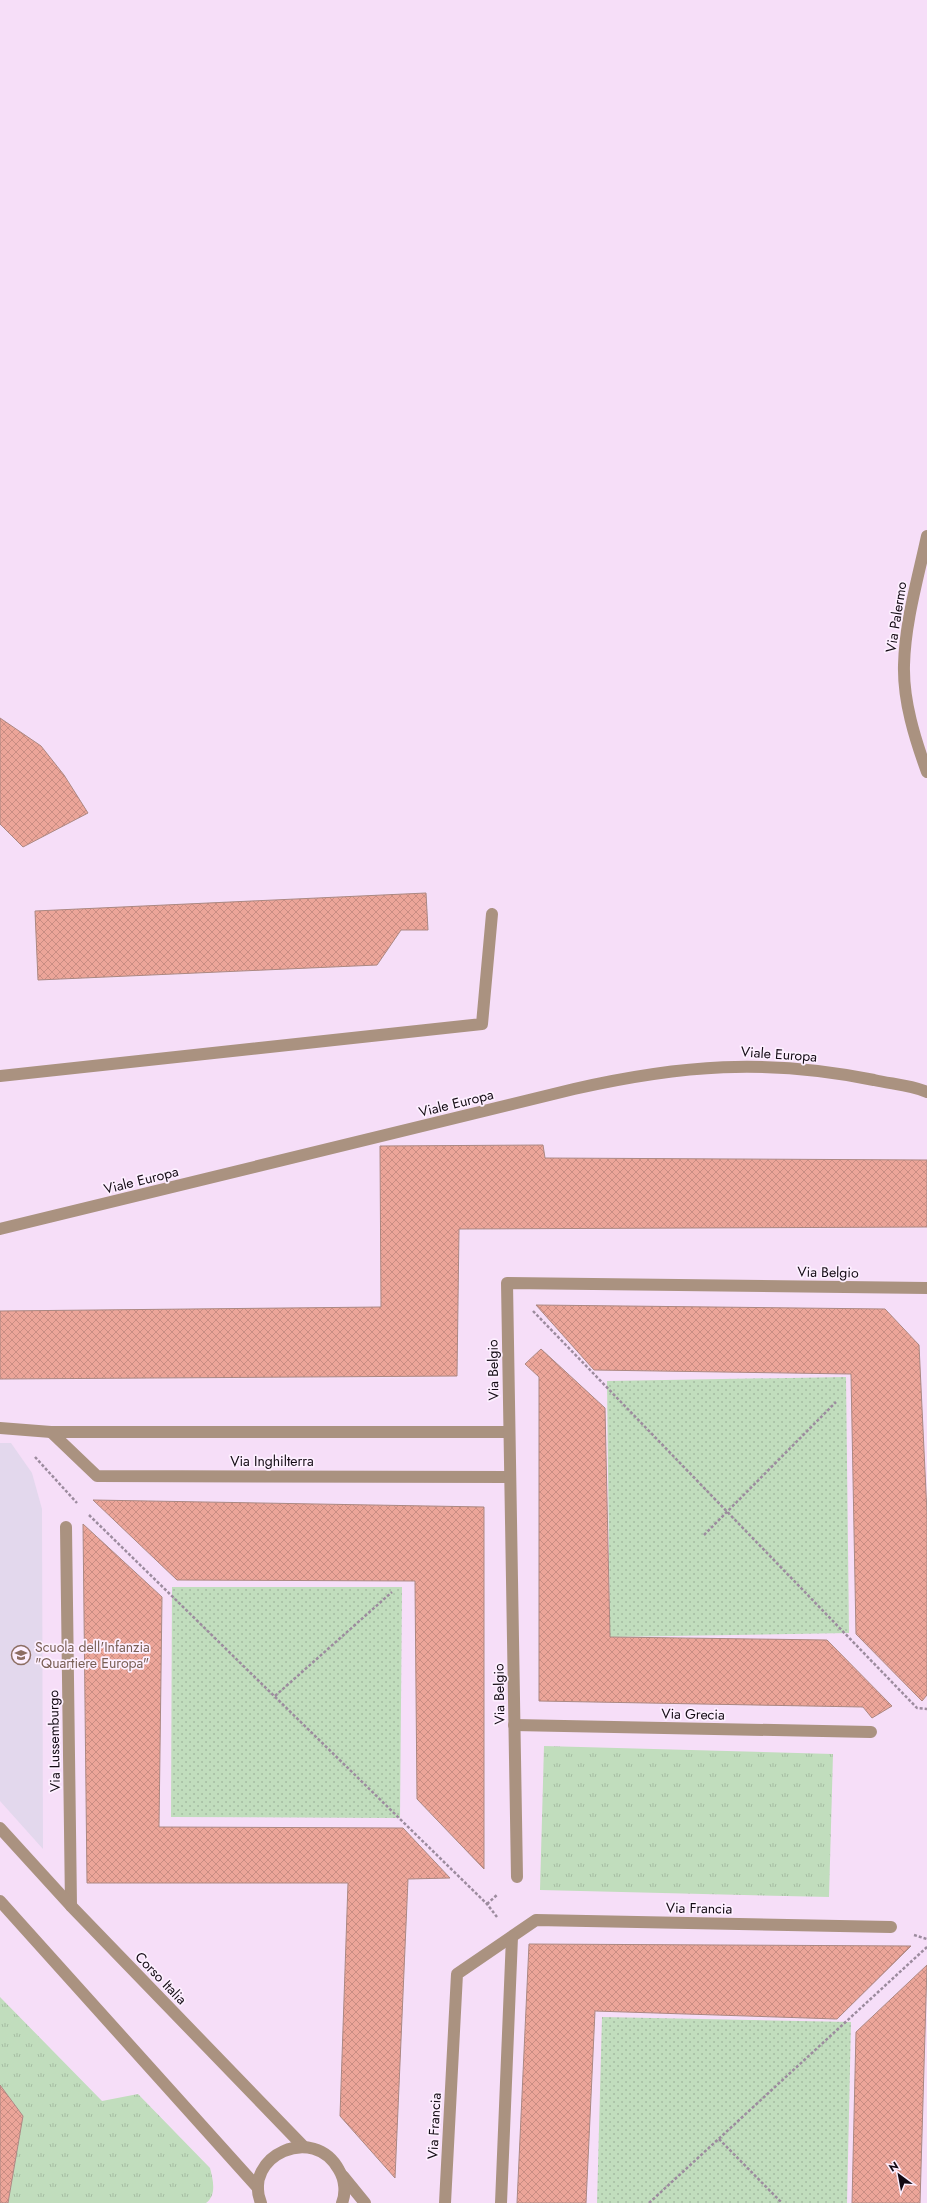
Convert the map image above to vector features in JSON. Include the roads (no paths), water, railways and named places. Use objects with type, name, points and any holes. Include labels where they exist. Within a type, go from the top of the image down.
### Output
[{"type":"street","name":"Via Palermo","points":[[927,536],[906,640],[904,666],[906,690],[911,715],[927,772]]},
{"type":"street","points":[[0,1076],[482,1024],[492,914]]},
{"type":"street","name":"Viale Europa","points":[[0,1229],[574,1089],[652,1073],[709,1067],[765,1066],[827,1072],[926,1091]]},
{"type":"street","name":"Via Belgio","points":[[517,1877],[507,1283],[927,1288]]},
{"type":"street","name":"Via Inghilterra","points":[[5,1429],[51,1432],[509,1432]]},
{"type":"street","name":"Via Inghilterra","points":[[51,1432],[97,1476],[510,1477]]},
{"type":"street","name":"Via Lussemburgo","points":[[66,1527],[71,1906]]},
{"type":"street","name":"Via Grecia","points":[[514,1725],[871,1732]]},
{"type":"street","name":"Corso Italia","points":[[0,1828],[71,1906],[303,2146],[316,2149],[327,2155],[336,2164],[342,2175],[365,2203]]},
{"type":"street","points":[[0,1901],[258,2198]]},
{"type":"street","name":"Via Francia","points":[[445,2203],[457,1974],[536,1920],[891,1927]]},
{"type":"street","points":[[501,2203],[512,1936]]},
{"type":"street","points":[[258,2198],[261,2175],[267,2163],[277,2154],[290,2148],[303,2146]]},
{"type":"street","points":[[342,2175],[344,2187],[342,2203]]},
{"type":"place","name":"Scuola dell'Infanzia \"Quartiere Europa\"","points":[[21,1655]]}]
